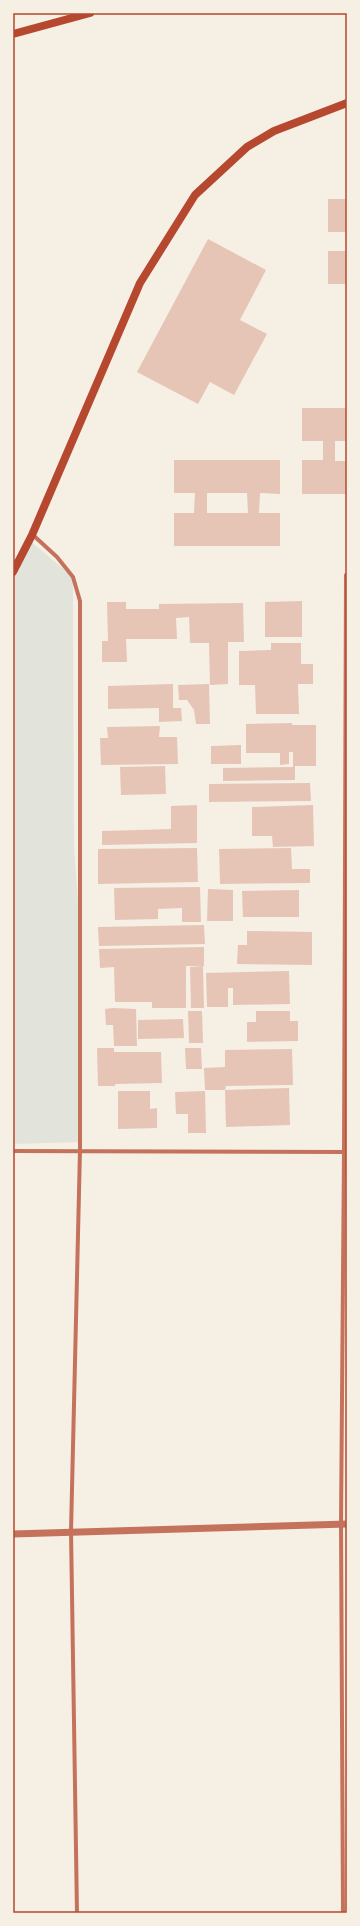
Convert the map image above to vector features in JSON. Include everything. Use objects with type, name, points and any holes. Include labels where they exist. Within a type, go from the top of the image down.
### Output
[{"type":"main road","points":[[13,34],[90,13]]},
{"type":"main road","points":[[13,572],[32,535],[140,283],[196,195],[247,147],[274,131],[347,103]]},
{"type":"street","points":[[32,535],[57,557],[73,577],[80,601],[80,1150],[71,1531],[77,1913]]},
{"type":"street","points":[[343,1913],[346,1152],[346,575]]},
{"type":"street","points":[[13,1151],[80,1150],[346,1152]]},
{"type":"street","points":[[13,1534],[71,1531],[344,1524]]},
{"type":"shaded area","points":[[29,540],[73,577],[74,847],[80,929],[80,1142],[13,1144],[13,575]]},
{"type":"building","points":[[328,199],[347,199],[347,232],[328,232]]},
{"type":"building","points":[[208,239],[266,270],[240,320],[267,334],[234,395],[210,382],[198,404],[137,372]]},
{"type":"building","points":[[328,251],[347,251],[347,284],[328,284]]},
{"type":"building","points":[[302,408],[347,408],[347,441],[335,441],[335,461],[347,461],[347,494],[302,494],[302,460],[323,460],[323,441],[302,441]]},
{"type":"building","points":[[174,460],[280,460],[280,494],[260,493],[259,513],[280,513],[280,546],[174,546],[174,513],[194,513],[195,493],[174,493]],"holes":[[[207,493],[247,493],[248,513],[207,513]]]},
{"type":"building","points":[[302,601],[302,637],[265,637],[265,602]]},
{"type":"building","points":[[107,602],[126,602],[126,609],[159,609],[159,604],[243,603],[244,642],[228,642],[228,684],[210,685],[209,643],[190,643],[189,617],[176,618],[177,639],[126,639],[127,662],[102,662],[102,641],[108,641]]},
{"type":"building","points":[[271,643],[301,643],[301,664],[313,664],[313,684],[298,684],[299,714],[256,714],[255,685],[239,685],[239,651],[271,650]]},
{"type":"building","points":[[173,684],[173,708],[181,708],[182,721],[159,722],[159,708],[108,709],[108,686]]},
{"type":"building","points":[[209,684],[210,724],[196,724],[194,710],[187,700],[179,700],[178,685]]},
{"type":"building","points":[[292,723],[292,725],[316,725],[316,766],[295,766],[295,780],[223,781],[223,768],[293,767],[293,752],[289,752],[289,764],[280,765],[280,753],[246,753],[246,724]]},
{"type":"building","points":[[160,726],[159,737],[177,737],[178,764],[101,765],[100,738],[108,738],[107,727]]},
{"type":"building","points":[[241,745],[241,764],[211,764],[211,746]]},
{"type":"building","points":[[165,766],[166,794],[121,795],[120,767]]},
{"type":"building","points":[[310,783],[311,801],[209,802],[209,784]]},
{"type":"building","points":[[197,805],[197,843],[102,845],[102,831],[171,829],[171,806]]},
{"type":"building","points":[[313,805],[314,846],[273,847],[272,836],[252,836],[252,807]]},
{"type":"building","points":[[197,848],[198,882],[98,884],[98,849]]},
{"type":"building","points":[[291,848],[292,869],[310,869],[310,883],[220,884],[219,849]]},
{"type":"building","points":[[200,887],[201,922],[182,922],[182,908],[158,909],[158,919],[115,920],[114,888]]},
{"type":"building","points":[[208,889],[233,890],[233,921],[207,921]]},
{"type":"building","points":[[299,890],[299,917],[243,917],[242,891]]},
{"type":"building","points":[[204,925],[205,944],[99,946],[98,927]]},
{"type":"building","points":[[247,931],[312,932],[312,965],[237,964],[238,945],[247,945]]},
{"type":"building","points":[[204,947],[204,966],[186,966],[186,1008],[152,1008],[152,1002],[115,1002],[114,967],[100,968],[99,949]]},
{"type":"building","points":[[203,966],[204,1008],[191,1008],[190,967]]},
{"type":"building","points":[[289,971],[290,1004],[233,1005],[233,988],[228,988],[228,1007],[207,1007],[206,973]]},
{"type":"building","points":[[105,1009],[136,1009],[137,1046],[114,1046],[113,1025],[106,1025]]},
{"type":"building","points":[[188,1011],[202,1011],[203,1043],[189,1043]]},
{"type":"building","points":[[256,1011],[290,1011],[290,1021],[298,1021],[298,1041],[247,1042],[247,1022],[256,1022]]},
{"type":"building","points":[[183,1019],[184,1038],[138,1039],[138,1020]]},
{"type":"building","points":[[97,1048],[114,1048],[114,1052],[161,1052],[162,1083],[115,1084],[115,1086],[98,1086]]},
{"type":"building","points":[[185,1048],[201,1048],[202,1069],[186,1069]]},
{"type":"building","points":[[292,1049],[293,1085],[226,1086],[225,1090],[205,1090],[204,1068],[225,1067],[225,1050]]},
{"type":"building","points":[[289,1088],[290,1125],[226,1127],[225,1090]]},
{"type":"building","points":[[118,1091],[150,1091],[150,1109],[157,1108],[157,1128],[118,1129]]},
{"type":"building","points":[[205,1091],[206,1133],[188,1133],[188,1114],[176,1114],[175,1092]]}]
